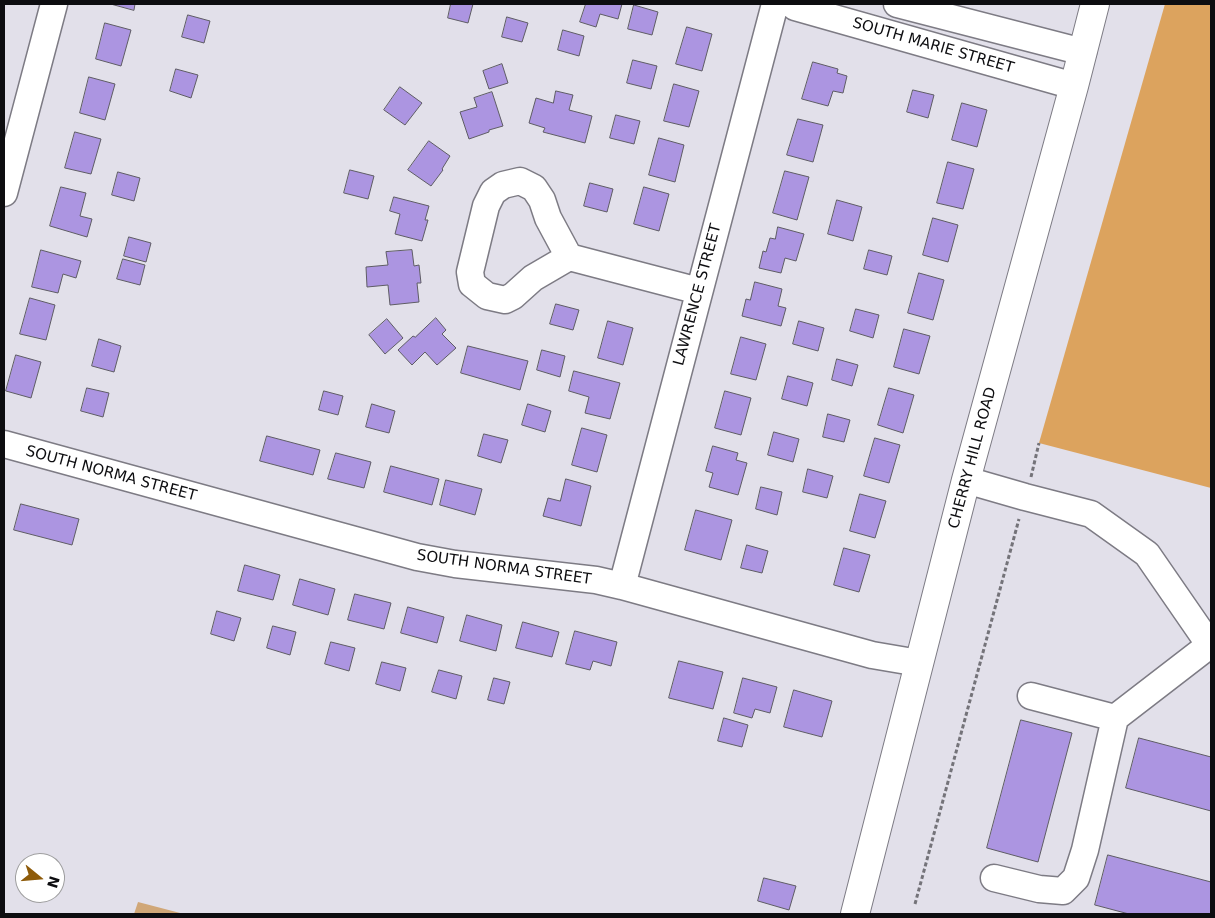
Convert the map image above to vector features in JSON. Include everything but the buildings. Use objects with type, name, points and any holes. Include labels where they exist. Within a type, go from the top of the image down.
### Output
[{"type":"main road","name":"CHERRY HILL ROAD","points":[[855,914],[966,480],[1095,4]]},
{"type":"street","points":[[4,193],[54,4]]},
{"type":"street","name":"LAWRENCE STREET","points":[[622,586],[776,4]]},
{"type":"street","name":"SOUTH MARIE STREET","points":[[792,4],[795,8],[1074,86]]},
{"type":"street","name":"SOUTH MARIE STREET","points":[[897,4],[1083,52]]},
{"type":"street","points":[[569,257],[548,218],[542,200],[534,188],[520,181],[504,185],[492,192],[486,206],[470,272],[472,284],[487,296],[505,300],[514,296],[533,278],[569,257],[699,291]]},
{"type":"street","name":"SOUTH NORMA STREET","points":[[4,444],[417,557],[455,564],[596,580],[872,656],[919,663]]},
{"type":"street","points":[[966,480],[1091,514],[1147,554],[1211,644],[1115,718],[1085,850],[1076,878],[1063,891],[1039,889],[994,878]]},
{"type":"street","points":[[1032,696],[1115,718]]},
{"type":"path","points":[[915,904],[1040,443]]},
{"type":"shaded area","points":[[1165,4],[1211,4],[1211,488],[1039,443]]},
{"type":"shaded area","points":[[138,902],[184,914],[134,914]]}]
